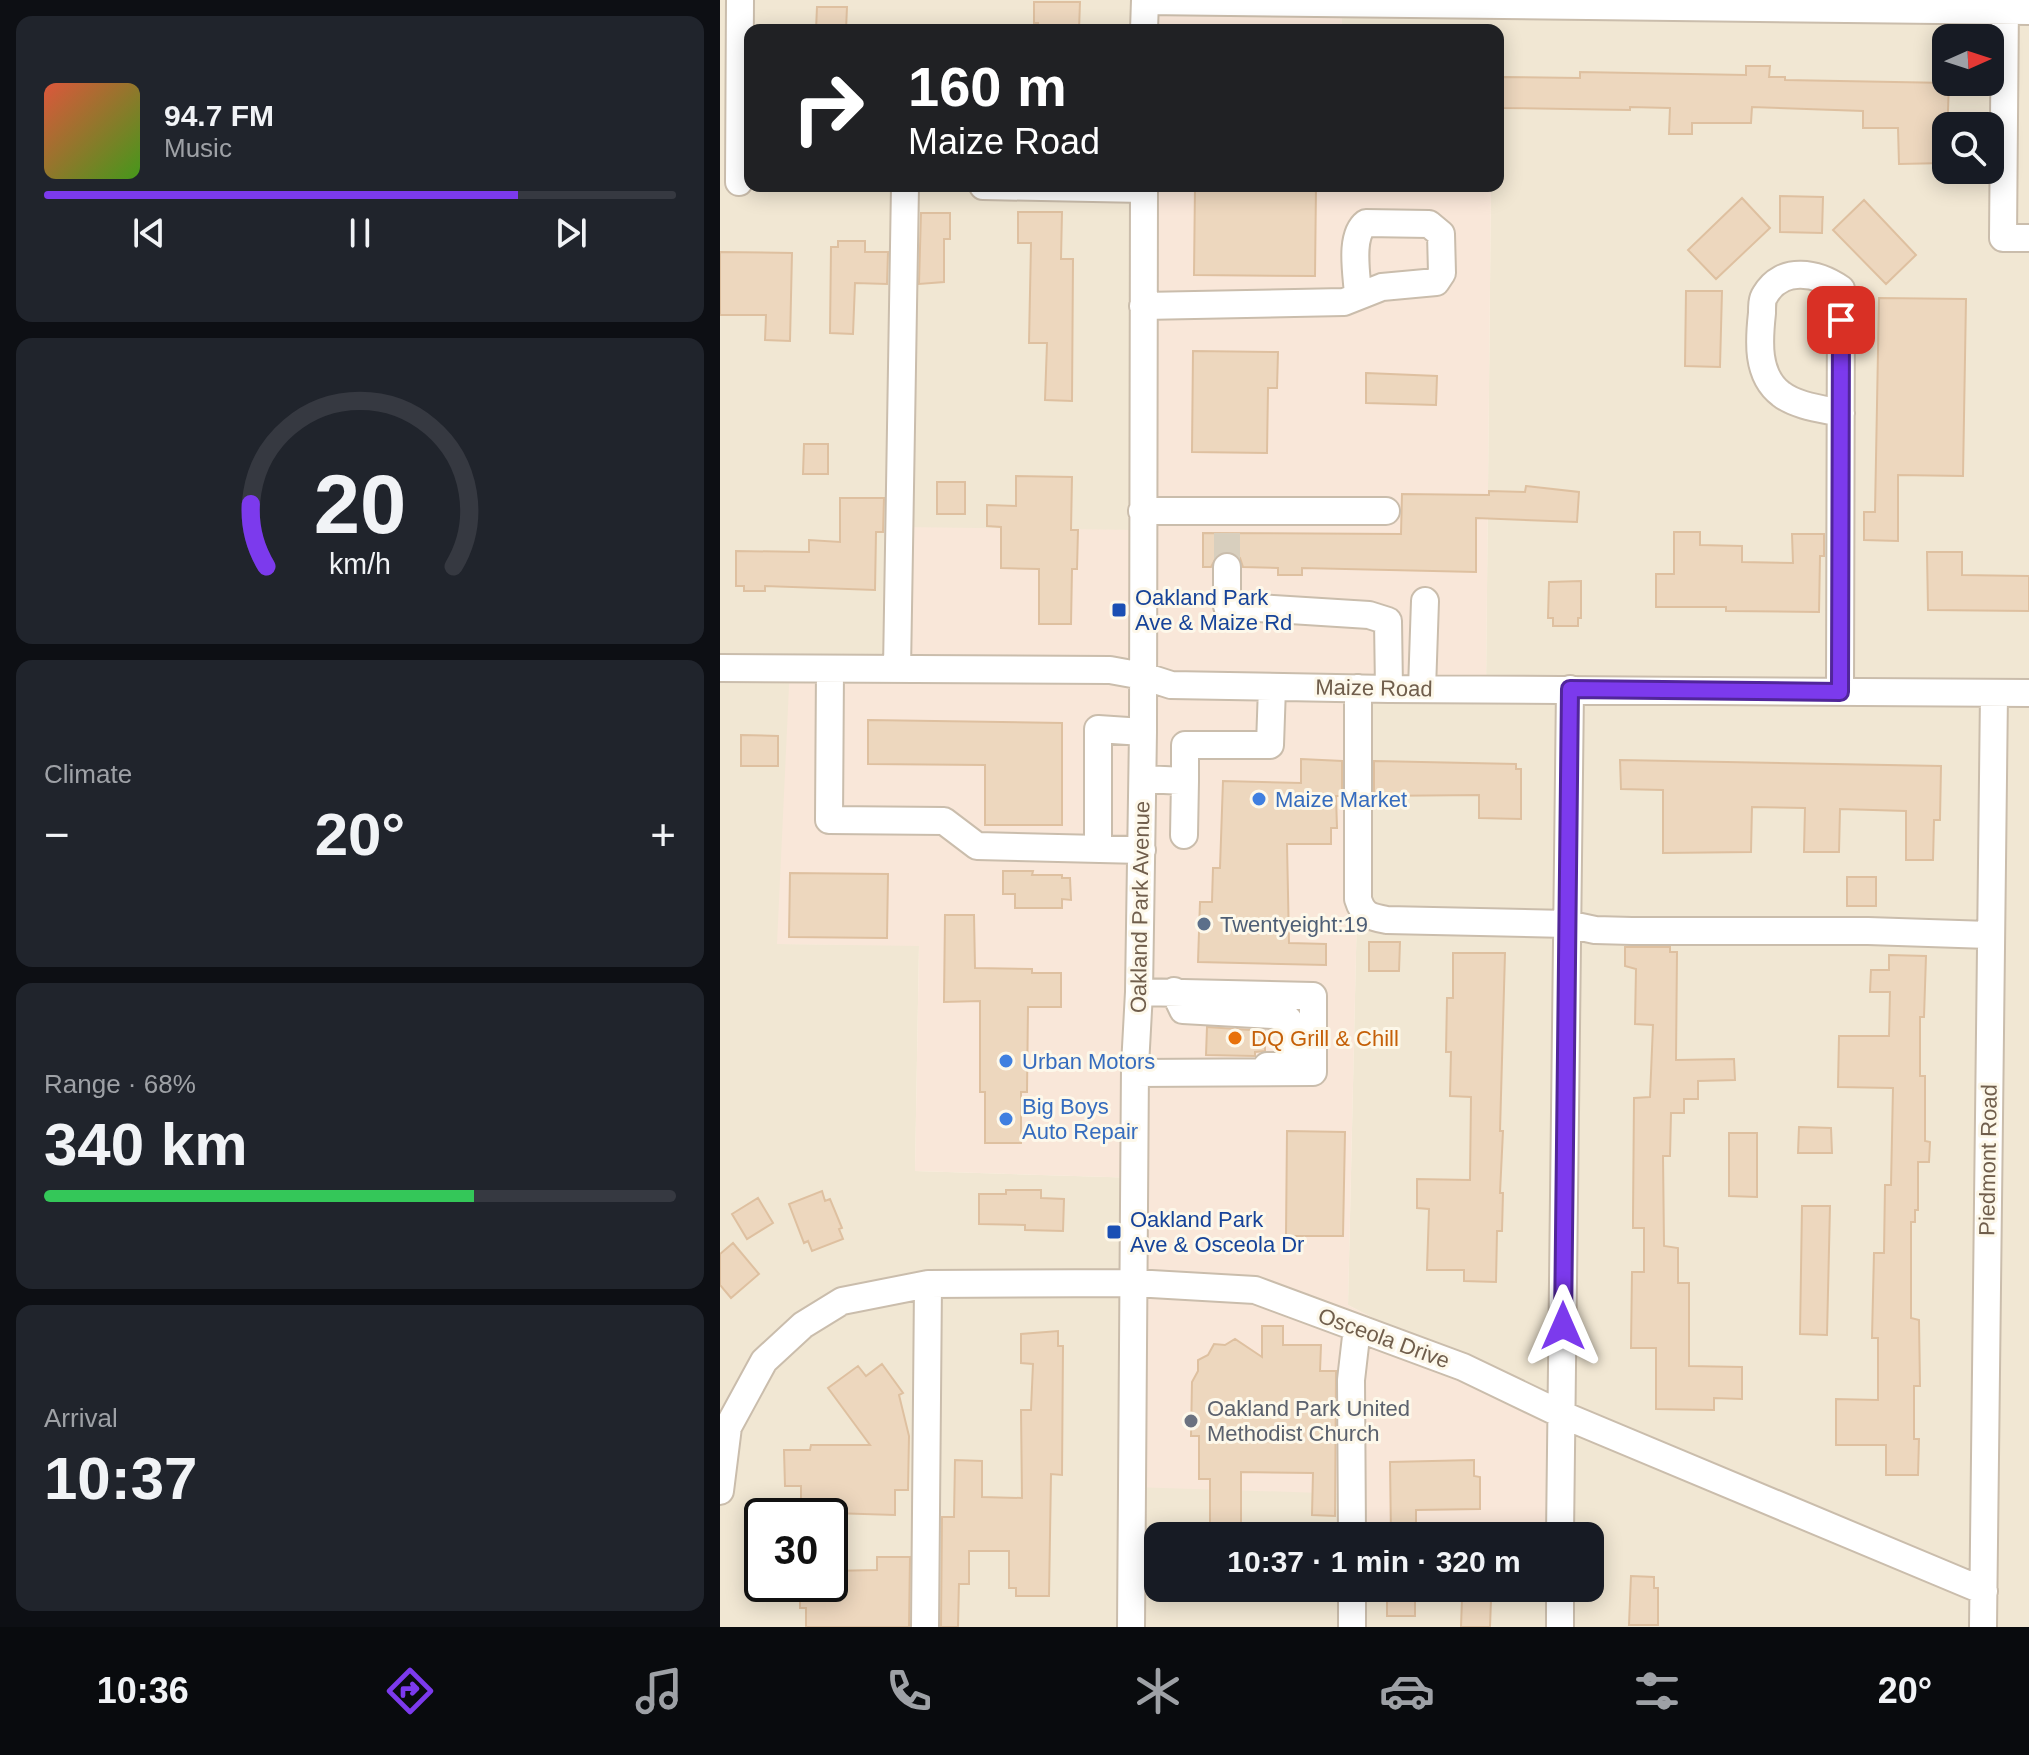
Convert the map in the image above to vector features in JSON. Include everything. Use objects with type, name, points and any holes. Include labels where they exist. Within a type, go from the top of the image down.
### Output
[{"type":"street","points":[[736,182],[740,0]]},
{"type":"street","points":[[1144,24],[1145,0],[2013,7],[2003,238],[2029,238]]},
{"type":"street","points":[[897,669],[905,192]]},
{"type":"street","name":"Oakland Park Avenue","points":[[1131,1627],[1135,1073],[1143,779],[1144,192]]},
{"type":"street","points":[[1840,692],[1841,413],[1841,289],[1828,280],[1802,274],[1780,279],[1763,296],[1759,339],[1764,373],[1781,395],[1841,413]]},
{"type":"street","points":[[1143,306],[1344,302],[1358,295]]},
{"type":"street","points":[[1142,511],[1227,522],[1386,511]]},
{"type":"street","points":[[1227,567],[1227,606],[1369,615],[1388,621],[1389,689]]},
{"type":"street","points":[[1422,689],[1425,601]]},
{"type":"street","name":"Maize Road","points":[[720,668],[1110,670],[1171,685],[1272,687],[2029,693]]},
{"type":"street","points":[[830,669],[829,820],[944,821],[977,846],[1142,850]]},
{"type":"street","points":[[1184,835],[1185,745],[1270,745],[1272,687]]},
{"type":"street","points":[[1358,688],[1358,899],[1362,911],[1369,916],[1387,920],[1567,924],[1595,930],[1758,933],[1868,931],[1989,935]]},
{"type":"street","points":[[1560,1522],[1570,689]]},
{"type":"street","name":"Piedmont Road","points":[[1983,1627],[1994,693]]},
{"type":"street","points":[[1098,849],[1098,729],[1143,732]]},
{"type":"street","points":[[1143,779],[1185,781]]},
{"type":"street","points":[[1135,1073],[1313,1072],[1313,996],[1139,992]]},
{"type":"street","name":"Osceola Drive","points":[[720,1491],[728,1427],[764,1361],[803,1325],[842,1301],[928,1284],[1134,1283],[1255,1290],[1463,1367],[1563,1415],[1984,1591]]},
{"type":"street","points":[[925,1627],[928,1284]]},
{"type":"street","points":[[1352,1522],[1351,1380],[1357,1328]]},
{"type":"street","points":[[1352,1602],[1352,1627]]},
{"type":"street","points":[[1560,1602],[1560,1627]]},
{"type":"shaded area","points":[[720,0],[2029,0],[2029,1627],[720,1627]],"holes":[[[1342,5],[1342,24],[1504,24],[1504,192],[1491,192],[1486,690],[1362,689],[1348,1305],[1476,1371],[1132,1487],[1141,1178],[915,1171],[919,945],[778,944],[894,668],[1142,531],[1147,192],[744,192],[744,24],[1195,24]]]},
{"type":"shaded area","points":[[1149,1],[1342,4],[1342,24],[1149,24]]},
{"type":"shaded area","points":[[1147,192],[1491,192],[1486,690],[1362,689],[1348,1305],[1476,1371],[1546,1417],[1563,1439],[1564,1522],[1353,1522],[1354,1494],[1131,1487],[1141,1178],[915,1171],[919,946],[777,944],[790,665],[894,668],[900,527],[1142,530]]},
{"type":"building","points":[[1034,2],[1080,2],[1079,24],[1034,23]]},
{"type":"building","points":[[817,7],[847,7],[846,24],[816,24]]},
{"type":"building","points":[[1746,66],[1770,66],[1769,77],[1785,77],[1785,80],[1932,83],[1932,96],[1949,96],[1948,112],[1932,112],[1932,163],[1899,164],[1898,128],[1863,128],[1863,111],[1752,107],[1751,123],[1692,123],[1692,134],[1669,134],[1670,108],[1504,108],[1504,77],[1580,78],[1580,72],[1746,75]]},
{"type":"building","points":[[1195,192],[1316,192],[1315,276],[1194,275]]},
{"type":"building","points":[[1780,196],[1823,197],[1822,233],[1780,232]]},
{"type":"building","points":[[1742,198],[1770,228],[1716,279],[1688,250]]},
{"type":"building","points":[[1864,200],[1916,255],[1886,284],[1833,230]]},
{"type":"building","points":[[1018,212],[1062,212],[1061,259],[1073,259],[1072,401],[1045,400],[1047,343],[1029,343],[1031,243],[1018,243]]},
{"type":"building","points":[[921,213],[950,213],[950,239],[944,239],[944,282],[919,284]]},
{"type":"building","points":[[838,241],[865,241],[865,252],[888,252],[887,284],[855,283],[853,334],[830,333],[831,247],[838,247]]},
{"type":"building","points":[[720,252],[792,253],[790,341],[765,340],[766,315],[720,315]]},
{"type":"building","points":[[1686,291],[1722,291],[1720,367],[1685,366]]},
{"type":"building","points":[[1879,298],[1966,299],[1963,476],[1898,475],[1898,541],[1864,540],[1864,512],[1875,512]]},
{"type":"building","points":[[1193,351],[1278,352],[1277,388],[1268,388],[1267,453],[1192,452]]},
{"type":"building","points":[[1366,373],[1437,376],[1436,405],[1366,403]]},
{"type":"building","points":[[804,444],[828,444],[828,474],[803,474]]},
{"type":"building","points":[[1016,476],[1072,477],[1071,530],[1078,530],[1077,569],[1072,569],[1071,624],[1039,624],[1039,569],[1001,568],[1001,527],[987,526],[987,505],[1016,506]]},
{"type":"building","points":[[937,482],[965,482],[965,514],[937,514]]},
{"type":"building","points":[[1526,486],[1579,492],[1577,522],[1476,518],[1476,572],[1302,568],[1302,575],[1278,575],[1278,568],[1243,567],[1240,558],[1228,551],[1218,554],[1211,567],[1203,567],[1203,533],[1401,534],[1402,494],[1489,495],[1489,491],[1525,492]]},
{"type":"building","points":[[840,498],[884,498],[883,532],[876,532],[875,590],[765,586],[765,591],[744,591],[744,586],[736,586],[736,551],[809,552],[809,540],[840,542]]},
{"type":"building","points":[[1674,532],[1700,532],[1700,545],[1742,546],[1742,562],[1793,563],[1792,534],[1824,534],[1824,556],[1820,556],[1819,612],[1656,607],[1656,574],[1674,574]]},
{"type":"building","points":[[1927,552],[1962,552],[1962,575],[2029,576],[2029,611],[1928,610]]},
{"type":"building","points":[[1581,581],[1581,618],[1578,618],[1578,626],[1553,626],[1553,618],[1548,618],[1549,582]]},
{"type":"building","points":[[868,720],[1062,723],[1062,825],[985,825],[985,765],[868,764]]},
{"type":"building","points":[[741,735],[778,736],[778,766],[741,766]]},
{"type":"building","points":[[1301,759],[1342,761],[1342,796],[1336,796],[1337,828],[1331,828],[1331,844],[1287,844],[1289,943],[1326,944],[1326,965],[1198,962],[1200,902],[1212,902],[1213,868],[1220,868],[1223,781],[1301,783]]},
{"type":"building","points":[[1620,760],[1941,766],[1940,820],[1934,820],[1933,860],[1906,860],[1906,811],[1840,809],[1839,852],[1804,852],[1805,808],[1752,807],[1751,852],[1663,853],[1663,790],[1621,789]]},
{"type":"building","points":[[1374,761],[1516,764],[1516,769],[1521,769],[1521,819],[1479,818],[1479,795],[1374,796]]},
{"type":"building","points":[[1003,871],[1033,871],[1032,875],[1070,878],[1071,900],[1062,899],[1062,908],[1015,908],[1015,894],[1003,894]]},
{"type":"building","points":[[790,873],[888,874],[887,938],[789,937]]},
{"type":"building","points":[[1847,877],[1876,877],[1876,906],[1847,906]]},
{"type":"building","points":[[945,915],[974,915],[975,968],[1061,973],[1061,1007],[1028,1007],[1027,1092],[1021,1092],[1021,1143],[985,1143],[985,1092],[980,1092],[980,1001],[944,1002]]},
{"type":"building","points":[[1369,942],[1400,942],[1399,971],[1369,971]]},
{"type":"building","points":[[1625,947],[1670,947],[1670,952],[1677,952],[1676,1060],[1734,1059],[1735,1080],[1698,1081],[1698,1099],[1684,1099],[1684,1113],[1671,1113],[1670,1156],[1663,1156],[1664,1246],[1678,1248],[1678,1283],[1689,1283],[1689,1366],[1742,1367],[1742,1399],[1714,1398],[1714,1410],[1656,1409],[1656,1348],[1631,1348],[1632,1272],[1644,1272],[1644,1228],[1633,1228],[1634,1098],[1650,1097],[1653,1025],[1635,1024],[1636,969],[1625,966]]},
{"type":"building","points":[[1453,953],[1505,953],[1500,1131],[1503,1131],[1502,1231],[1497,1231],[1496,1282],[1464,1281],[1464,1270],[1427,1270],[1429,1209],[1417,1208],[1417,1179],[1470,1180],[1471,1097],[1450,1096],[1451,1052],[1446,1052],[1447,998],[1453,998]]},
{"type":"building","points":[[1889,955],[1926,956],[1924,1017],[1920,1017],[1920,1076],[1925,1076],[1925,1141],[1930,1142],[1929,1162],[1918,1162],[1918,1210],[1915,1210],[1915,1222],[1911,1222],[1911,1318],[1919,1320],[1920,1386],[1914,1386],[1914,1439],[1919,1439],[1918,1475],[1886,1475],[1886,1445],[1836,1445],[1836,1399],[1878,1400],[1878,1338],[1872,1338],[1874,1253],[1884,1253],[1885,1185],[1891,1185],[1893,1088],[1838,1087],[1839,1036],[1889,1036],[1890,992],[1870,992],[1871,970],[1889,970]]},
{"type":"building","name":"DQ Grill & Chill","points":[[1207,1027],[1265,1031],[1265,1051],[1255,1052],[1255,1056],[1206,1055]]},
{"type":"building","points":[[1799,1127],[1831,1128],[1832,1153],[1798,1153]]},
{"type":"building","points":[[1287,1131],[1345,1132],[1343,1236],[1286,1236]]},
{"type":"building","points":[[1729,1133],[1757,1133],[1757,1197],[1729,1196]]},
{"type":"building","points":[[1006,1190],[1041,1190],[1041,1198],[1064,1199],[1063,1231],[1025,1230],[1025,1225],[979,1224],[979,1194],[1006,1194]]},
{"type":"building","points":[[822,1191],[825,1201],[830,1199],[842,1228],[839,1229],[843,1239],[812,1251],[808,1241],[804,1243],[789,1204]]},
{"type":"building","points":[[758,1198],[773,1223],[747,1239],[732,1214]]},
{"type":"building","points":[[1802,1206],[1830,1206],[1827,1335],[1800,1334]]},
{"type":"building","points":[[733,1243],[759,1274],[731,1298],[720,1285],[720,1254]]},
{"type":"building","points":[[1262,1326],[1283,1326],[1283,1345],[1321,1345],[1320,1371],[1336,1371],[1335,1516],[1312,1515],[1313,1473],[1241,1472],[1241,1522],[1210,1522],[1210,1479],[1199,1479],[1199,1436],[1191,1436],[1192,1382],[1198,1371],[1198,1360],[1208,1355],[1214,1344],[1225,1345],[1235,1339],[1262,1357]]},
{"type":"building","points":[[1058,1331],[1058,1346],[1063,1346],[1062,1475],[1051,1474],[1049,1596],[1016,1596],[1016,1588],[1009,1588],[1009,1551],[969,1551],[969,1584],[959,1584],[958,1627],[941,1627],[942,1517],[954,1517],[955,1460],[982,1461],[982,1497],[1022,1498],[1021,1410],[1031,1410],[1033,1364],[1021,1363],[1021,1334]]},
{"type":"building","points":[[882,1364],[903,1393],[899,1395],[909,1436],[908,1490],[895,1490],[895,1515],[848,1514],[848,1498],[801,1498],[801,1486],[785,1486],[784,1450],[810,1450],[811,1445],[870,1445],[828,1388],[858,1366],[866,1376]]},
{"type":"building","points":[[1474,1460],[1474,1476],[1480,1477],[1480,1509],[1416,1510],[1416,1522],[1391,1522],[1390,1462]]},
{"type":"building","points":[[877,1557],[910,1557],[909,1627],[806,1627],[806,1608],[800,1608],[800,1602],[848,1602],[848,1571],[877,1570]]},
{"type":"building","points":[[1631,1576],[1654,1577],[1654,1588],[1658,1588],[1658,1625],[1629,1625]]},
{"type":"building","points":[[1387,1602],[1415,1602],[1415,1616],[1387,1616]]},
{"type":"building","points":[[1462,1602],[1491,1602],[1490,1627],[1461,1627]]},
{"type":"tunnel","points":[[1227,533],[1227,567]]},
{"type":"place","name":"Oakland Park Ave & Maize Rd","points":[[1119,610]]},
{"type":"place","name":"Maize Market","points":[[1259,799]]},
{"type":"place","name":"Twentyeight:19","points":[[1204,924]]},
{"type":"place","name":"DQ Grill & Chill","points":[[1235,1038]]},
{"type":"place","name":"Urban Motors","points":[[1006,1061]]},
{"type":"place","name":"Big Boys Auto Repair","points":[[1006,1119]]},
{"type":"place","name":"Oakland Park Ave & Osceola Dr","points":[[1114,1232]]},
{"type":"place","name":"Oakland Park United Methodist Church","points":[[1191,1421]]},
{"type":"route","points":[[1563,1326],[1570,689],[1840,692],[1841,320]]}]
